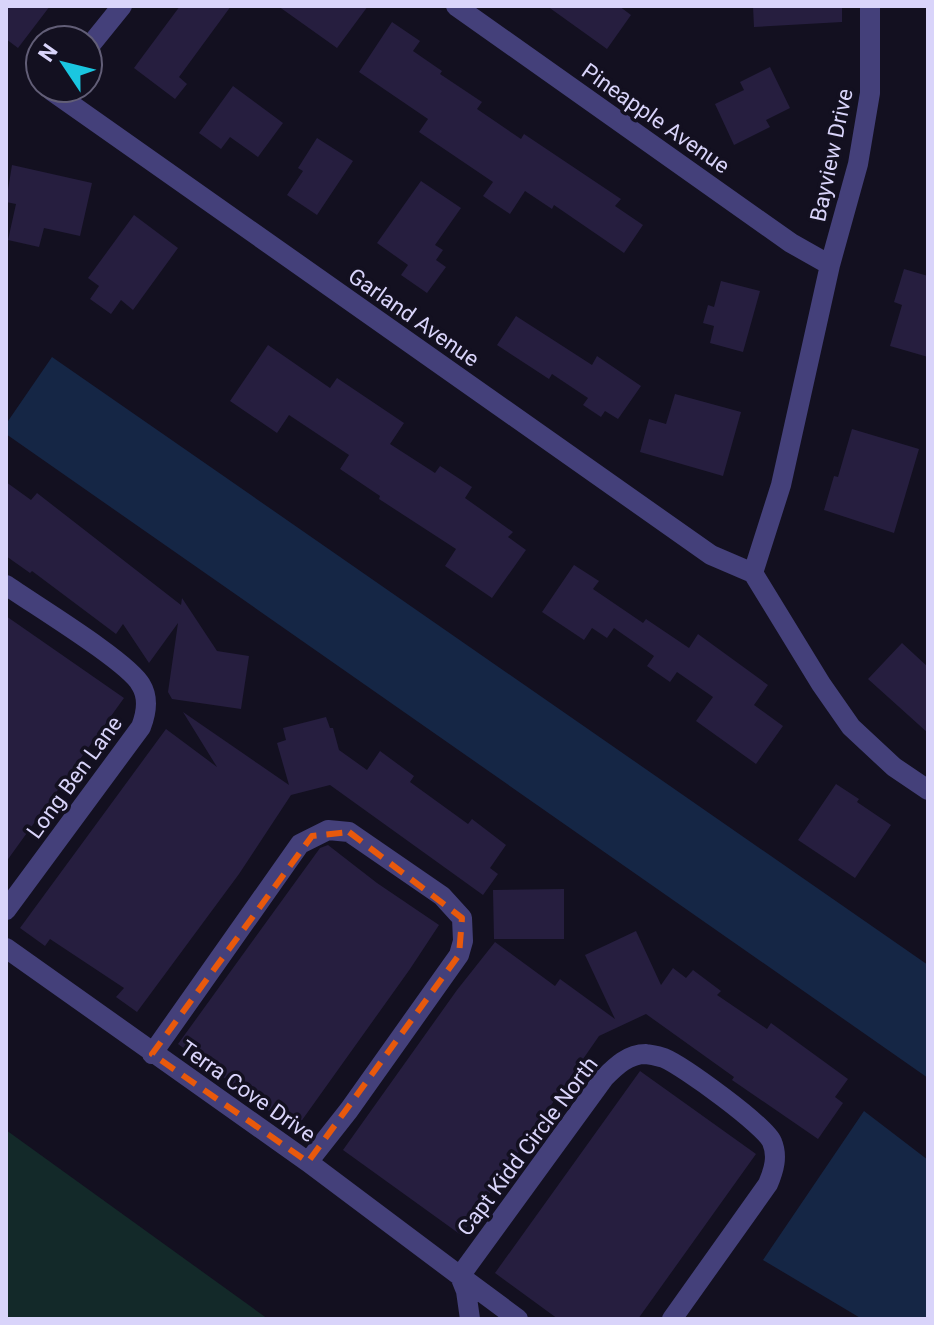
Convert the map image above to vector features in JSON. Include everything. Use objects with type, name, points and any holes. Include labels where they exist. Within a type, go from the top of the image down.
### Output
[{"type":"street","points":[[104,28],[122,6]]},
{"type":"street","name":"Pineapple Avenue","points":[[456,6],[791,243],[830,265]]},
{"type":"street","name":"Bayview Drive","points":[[830,265],[858,164],[870,93],[870,6]]},
{"type":"street","name":"Garland Avenue","points":[[74,104],[711,555],[753,573]]},
{"type":"street","points":[[830,265],[781,485],[753,573],[851,727],[894,767],[928,790]]},
{"type":"street","name":"Long Ben Lane","points":[[6,585],[131,672],[145,694],[146,713],[141,727],[6,910]]},
{"type":"street","points":[[152,1054],[300,844],[328,830],[349,832],[442,896],[462,918],[463,941],[459,955],[349,1110],[308,1162]]},
{"type":"street","name":"Terra Cove Drive","points":[[6,948],[308,1162],[518,1319]]},
{"type":"street","name":"Capt Kidd Circle North","points":[[460,1276],[604,1078],[622,1061],[641,1054],[669,1061],[744,1114],[765,1130],[774,1150],[775,1161],[768,1184],[672,1319]]},
{"type":"street","points":[[460,1276],[466,1291],[470,1319]]},
{"type":"highlighted area","points":[[349,832],[462,918],[459,955],[308,1162],[152,1054],[312,836]]},
{"type":"green space","points":[[6,1130],[268,1319],[6,1319]]},
{"type":"water","points":[[52,357],[928,965],[928,1078],[6,434],[6,424]]},
{"type":"water","points":[[864,1111],[928,1160],[928,1319],[862,1319],[763,1260]]},
{"type":"building","points":[[6,6],[50,6],[36,24],[24,24],[24,40],[18,48],[6,39]]},
{"type":"building","points":[[180,6],[231,6],[179,77],[187,84],[175,99],[134,68]]},
{"type":"building","points":[[278,6],[368,6],[337,48]]},
{"type":"building","points":[[547,6],[619,6],[631,15],[607,49]]},
{"type":"building","points":[[753,6],[842,6],[842,22],[754,27]]},
{"type":"building","points":[[392,22],[420,41],[413,51],[442,71],[440,74],[482,102],[477,109],[521,139],[524,134],[621,199],[615,206],[643,225],[624,253],[554,205],[552,209],[525,191],[510,214],[483,196],[493,182],[419,132],[428,119],[359,72]]},
{"type":"building","points":[[770,67],[790,108],[766,120],[770,127],[734,145],[715,104],[744,90],[740,82]]},
{"type":"building","points":[[233,86],[283,123],[258,157],[230,137],[221,149],[199,133]]},
{"type":"building","points":[[317,138],[353,161],[317,215],[287,195],[303,171],[298,168]]},
{"type":"building","points":[[12,165],[92,183],[80,236],[44,228],[39,247],[8,240],[16,204],[6,202]]},
{"type":"building","points":[[421,181],[461,208],[435,245],[443,250],[436,260],[446,267],[427,293],[401,275],[408,265],[377,243]]},
{"type":"building","points":[[134,215],[178,248],[133,310],[121,300],[111,314],[90,299],[99,286],[88,278]]},
{"type":"building","points":[[904,269],[928,276],[928,357],[890,346],[902,305],[894,302]]},
{"type":"building","points":[[721,281],[760,291],[743,352],[710,343],[714,326],[703,323],[708,305],[714,307]]},
{"type":"building","points":[[516,316],[592,365],[597,356],[641,386],[618,419],[605,411],[601,417],[583,405],[588,398],[552,374],[549,379],[497,345]]},
{"type":"building","points":[[268,345],[330,388],[337,378],[404,423],[390,444],[435,473],[440,466],[472,487],[465,498],[513,532],[508,537],[526,550],[492,598],[445,566],[456,549],[379,499],[380,496],[340,469],[349,455],[289,415],[277,433],[230,401]]},
{"type":"building","points":[[675,394],[741,412],[723,476],[640,452],[649,419],[666,424]]},
{"type":"building","points":[[852,429],[919,449],[894,533],[824,510],[834,476],[838,477]]},
{"type":"building","points":[[6,482],[31,500],[37,493],[181,605],[182,598],[217,651],[249,656],[241,709],[172,699],[168,692],[178,623],[149,663],[123,624],[116,634],[32,571],[30,573],[6,556]]},
{"type":"building","points":[[574,565],[599,581],[593,589],[643,623],[646,619],[689,648],[698,634],[768,685],[754,705],[783,726],[756,764],[696,721],[713,697],[677,672],[670,682],[647,666],[654,656],[614,628],[607,638],[592,628],[584,640],[542,612]]},
{"type":"building","points":[[6,616],[124,698],[6,862]]},
{"type":"building","points":[[902,643],[928,667],[928,733],[868,679]]},
{"type":"building","points":[[183,712],[289,785],[277,743],[286,740],[283,728],[326,717],[330,728],[333,728],[339,750],[367,770],[380,751],[414,776],[410,782],[468,824],[472,819],[506,845],[490,868],[498,874],[483,895],[330,785],[291,795],[239,874],[137,1012],[116,997],[124,988],[50,939],[45,946],[20,928],[166,729],[217,767]]},
{"type":"building","points":[[836,784],[891,825],[855,878],[798,840]]},
{"type":"building","points":[[328,845],[439,925],[295,1130],[178,1044],[320,848]]},
{"type":"building","points":[[564,889],[564,939],[494,939],[493,890]]},
{"type":"building","points":[[636,931],[661,985],[673,968],[686,978],[693,970],[721,991],[717,995],[767,1029],[771,1023],[848,1079],[835,1097],[843,1103],[818,1139],[732,1080],[734,1077],[646,1014],[599,1036],[461,1235],[343,1150],[495,942],[555,986],[560,979],[615,1019],[585,955]]},
{"type":"building","points":[[640,1071],[756,1154],[638,1319],[558,1319],[495,1273]]}]
